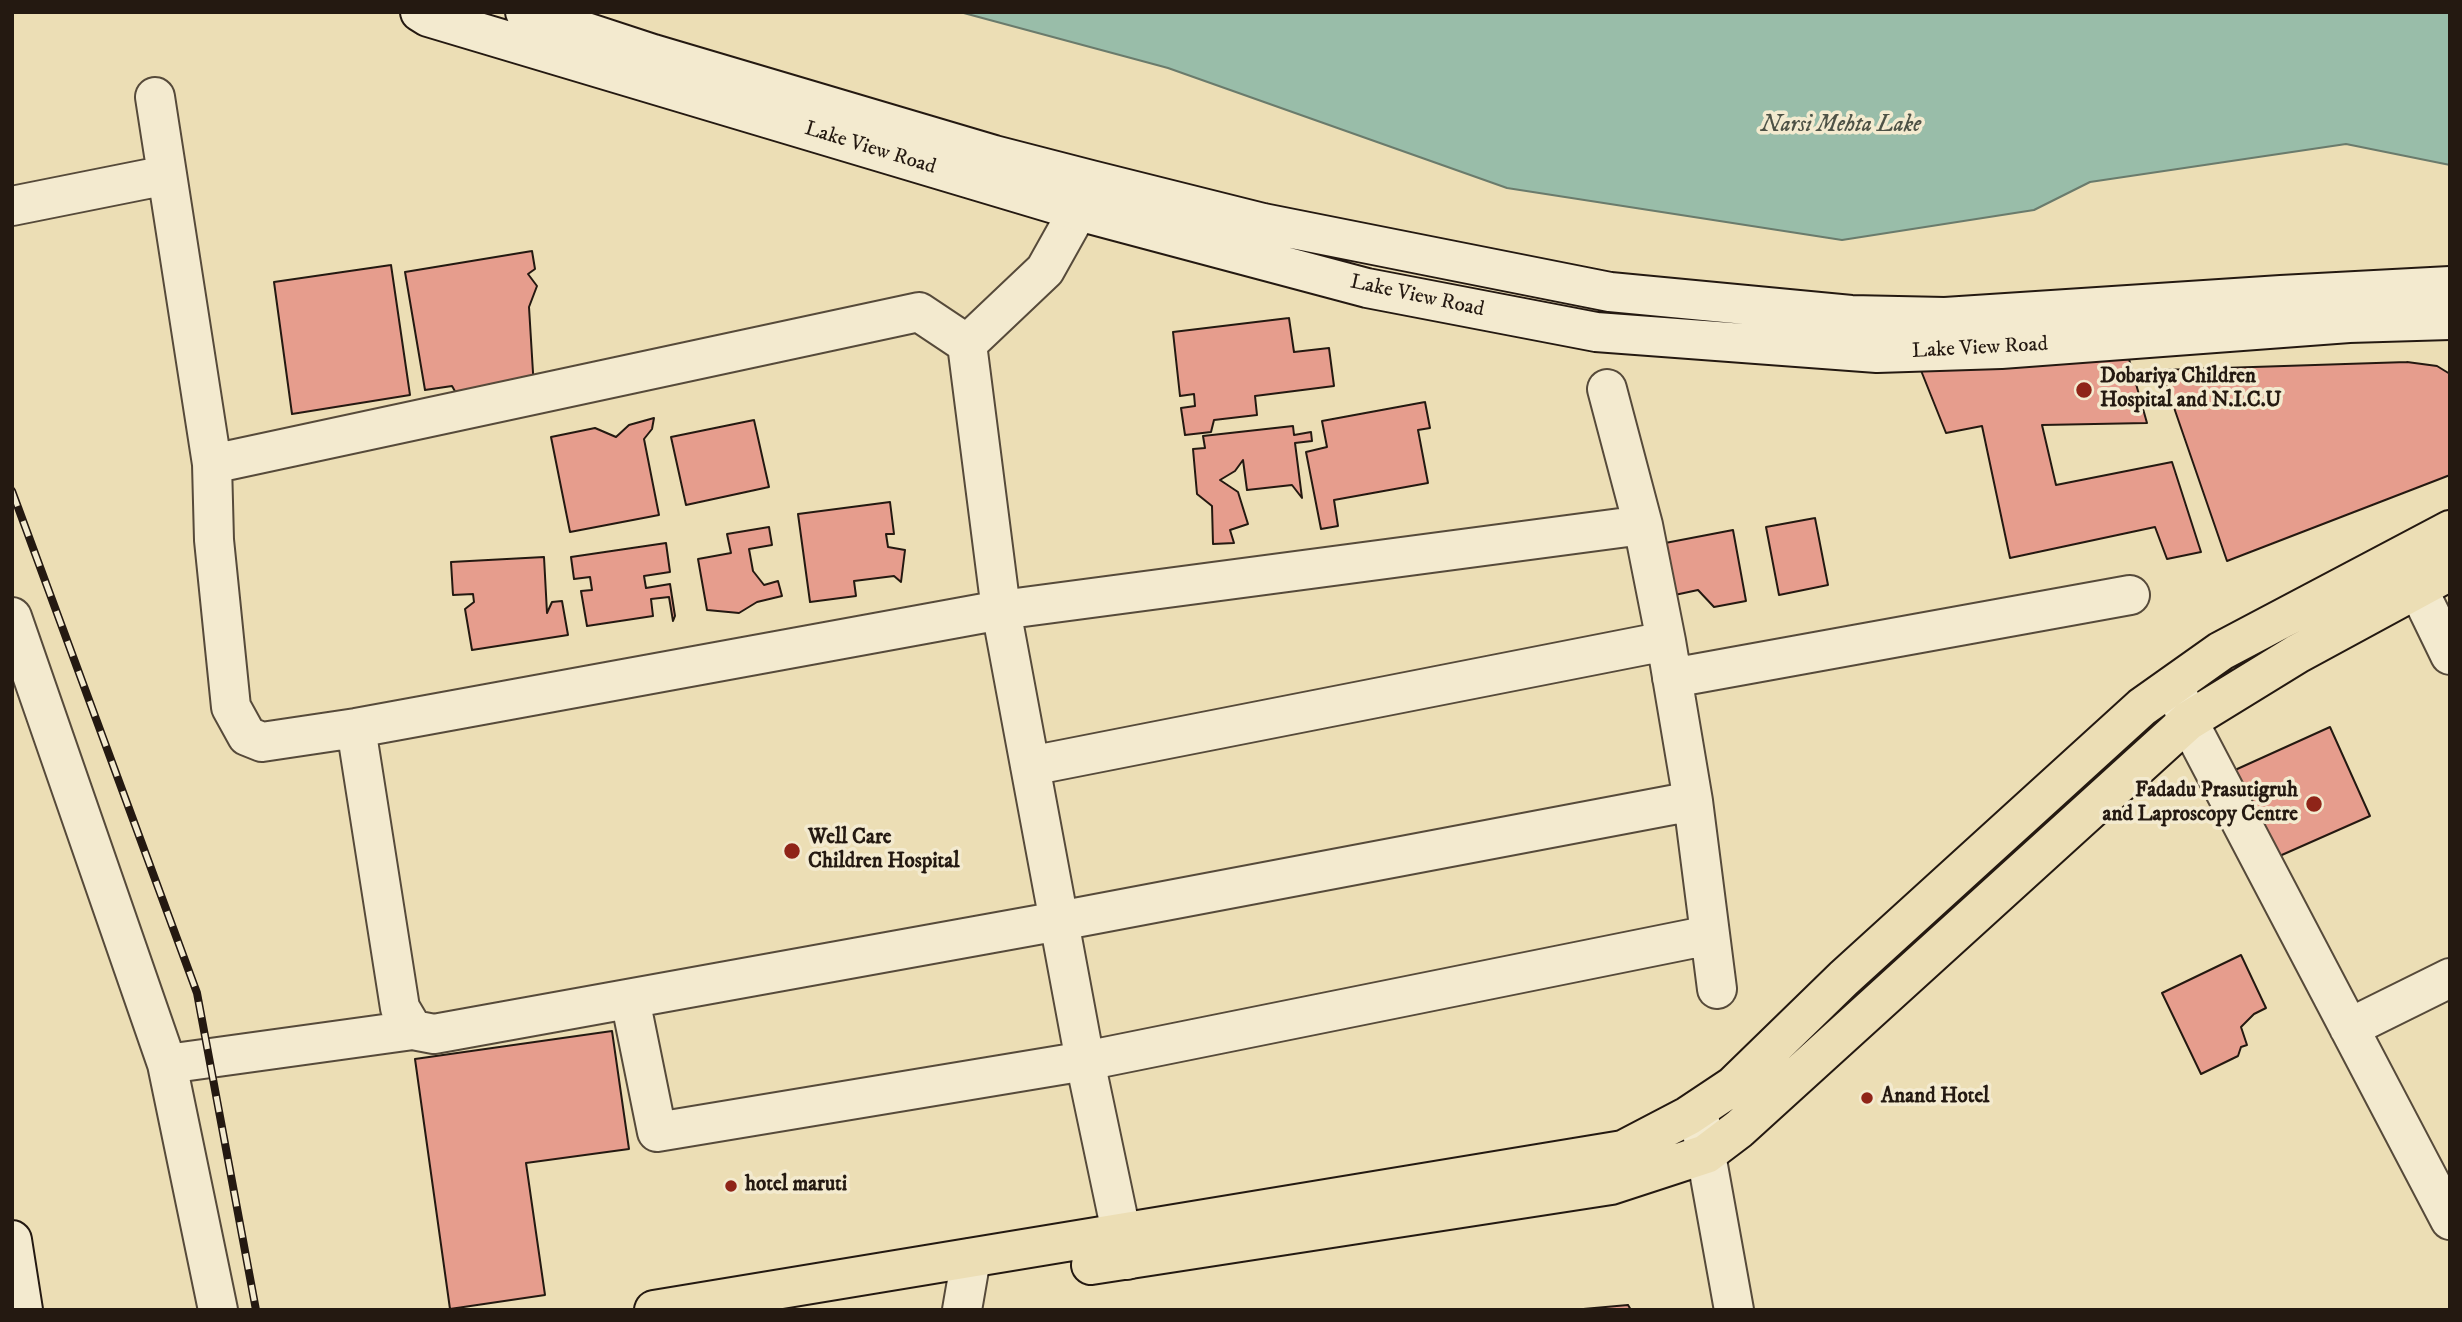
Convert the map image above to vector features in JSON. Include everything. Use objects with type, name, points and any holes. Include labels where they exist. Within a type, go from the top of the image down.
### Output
[{"type":"main road","points":[[807,1310],[967,1284],[1124,1246],[1623,1150],[1698,1110],[1733,1086],[1844,978],[2142,707],[2221,650],[2450,530]]},
{"type":"main road","points":[[1124,1246],[1611,1185],[1706,1154],[1739,1129],[2189,721],[2297,654],[2433,579]]},
{"type":"main road","points":[[654,1310],[967,1284]]},
{"type":"street","name":"Lake View Road","points":[[420,12],[428,17],[1085,196],[1367,288],[1596,332],[1877,354],[2001,349],[2349,323],[2450,320]]},
{"type":"street","name":"Lake View Road","points":[[526,12],[679,62],[994,155],[1085,196],[1263,223],[1624,293],[1851,315],[1945,317],[2450,286]]},
{"type":"street","points":[[155,97],[212,464],[214,540],[231,707],[247,736],[262,742],[356,728],[1001,610],[1643,525]]},
{"type":"street","points":[[12,206],[167,175]]},
{"type":"street","points":[[967,344],[1045,270],[1085,196]]},
{"type":"street","points":[[1596,332],[1599,289]]},
{"type":"street","points":[[212,464],[919,312],[967,344],[1001,610],[1085,1060],[1124,1246]]},
{"type":"street","points":[[1607,389],[1643,525],[1666,641],[1693,801],[1717,989]]},
{"type":"street","points":[[2433,579],[2450,655]]},
{"type":"street","points":[[1672,678],[2130,595]]},
{"type":"street","points":[[12,617],[167,1064],[218,1310]]},
{"type":"street","points":[[1030,766],[1666,641]]},
{"type":"street","points":[[2174,684],[2189,721],[2450,1220]]},
{"type":"street","points":[[356,728],[400,1008],[412,1030]]},
{"type":"street","points":[[167,1064],[412,1030],[434,1034],[1059,921],[1693,801]]},
{"type":"street","points":[[630,999],[657,1132],[1085,1060],[1710,936]]},
{"type":"street","points":[[2349,1028],[2450,978]]},
{"type":"street","points":[[1698,1110],[1734,1310]]},
{"type":"street","points":[[12,1240],[23,1310]]},
{"type":"water","name":"Narsi Mehta Lake","points":[[960,12],[2450,12],[2450,165],[2346,144],[2090,182],[2034,210],[1842,240],[1507,188],[1168,68]]},
{"type":"building","points":[[532,251],[535,269],[528,274],[537,286],[529,307],[534,389],[456,393],[452,386],[425,390],[405,272]]},
{"type":"building","points":[[391,265],[410,395],[292,414],[274,282]]},
{"type":"building","points":[[1289,318],[1294,352],[1329,348],[1334,386],[1255,396],[1257,415],[1214,420],[1211,432],[1185,435],[1181,408],[1195,406],[1194,394],[1180,396],[1173,332]]},
{"type":"building","points":[[2129,359],[2147,423],[2042,425],[2056,485],[2172,462],[2201,552],[2167,559],[2155,527],[2010,558],[1982,426],[1946,433],[1918,363]]},
{"type":"building","points":[[2407,362],[2437,366],[2450,374],[2450,475],[2227,561],[2161,370]]},
{"type":"building","points":[[1425,402],[1430,428],[1418,430],[1428,483],[1334,500],[1338,526],[1321,529],[1306,452],[1327,447],[1322,421]]},
{"type":"building","points":[[654,418],[652,429],[644,439],[659,515],[570,532],[551,437],[595,428],[616,437],[629,425]]},
{"type":"building","points":[[754,420],[769,487],[686,505],[671,437]]},
{"type":"building","points":[[1293,426],[1294,435],[1311,432],[1312,441],[1295,443],[1302,498],[1292,485],[1247,490],[1243,460],[1235,471],[1220,480],[1238,492],[1248,524],[1230,530],[1234,543],[1213,544],[1212,506],[1197,494],[1193,449],[1205,448],[1203,436]]},
{"type":"building","points":[[890,502],[894,534],[886,534],[888,547],[905,550],[901,582],[894,576],[854,581],[856,596],[810,602],[798,514]]},
{"type":"building","points":[[1815,518],[1828,585],[1779,595],[1766,527]]},
{"type":"building","points":[[769,527],[772,545],[749,549],[753,571],[764,585],[778,581],[782,596],[757,602],[739,613],[707,610],[698,559],[731,553],[727,534]]},
{"type":"building","points":[[1733,530],[1746,601],[1714,607],[1698,590],[1670,596],[1660,544]]},
{"type":"building","points":[[666,543],[670,572],[644,576],[646,588],[670,584],[675,616],[673,621],[669,597],[651,599],[653,616],[587,626],[581,591],[592,590],[590,577],[574,579],[571,557]]},
{"type":"building","points":[[544,557],[547,613],[552,602],[562,601],[568,635],[472,650],[465,609],[474,602],[473,594],[453,595],[451,562]]},
{"type":"building","points":[[2330,727],[2370,816],[2275,858],[2235,770]]},
{"type":"building","points":[[2241,955],[2266,1008],[2254,1014],[2241,1027],[2247,1045],[2241,1047],[2238,1056],[2201,1074],[2162,993]]},
{"type":"building","points":[[612,1031],[629,1149],[526,1163],[545,1295],[450,1309],[415,1059]]},
{"type":"building","points":[[1628,1305],[1631,1310],[1572,1310]]},
{"type":"railway","points":[[12,491],[197,993],[256,1310]]},
{"type":"place","name":"Dobariya Children Hospital and N.I.C.U","points":[[2084,390]]},
{"type":"place","name":"Fadadu Prasutigruh and Laproscopy Centre","points":[[2314,804]]},
{"type":"place","name":"Well Care Children Hospital","points":[[792,851]]},
{"type":"place","name":"Anand Hotel","points":[[1867,1098]]},
{"type":"place","name":"hotel maruti","points":[[731,1186]]}]
